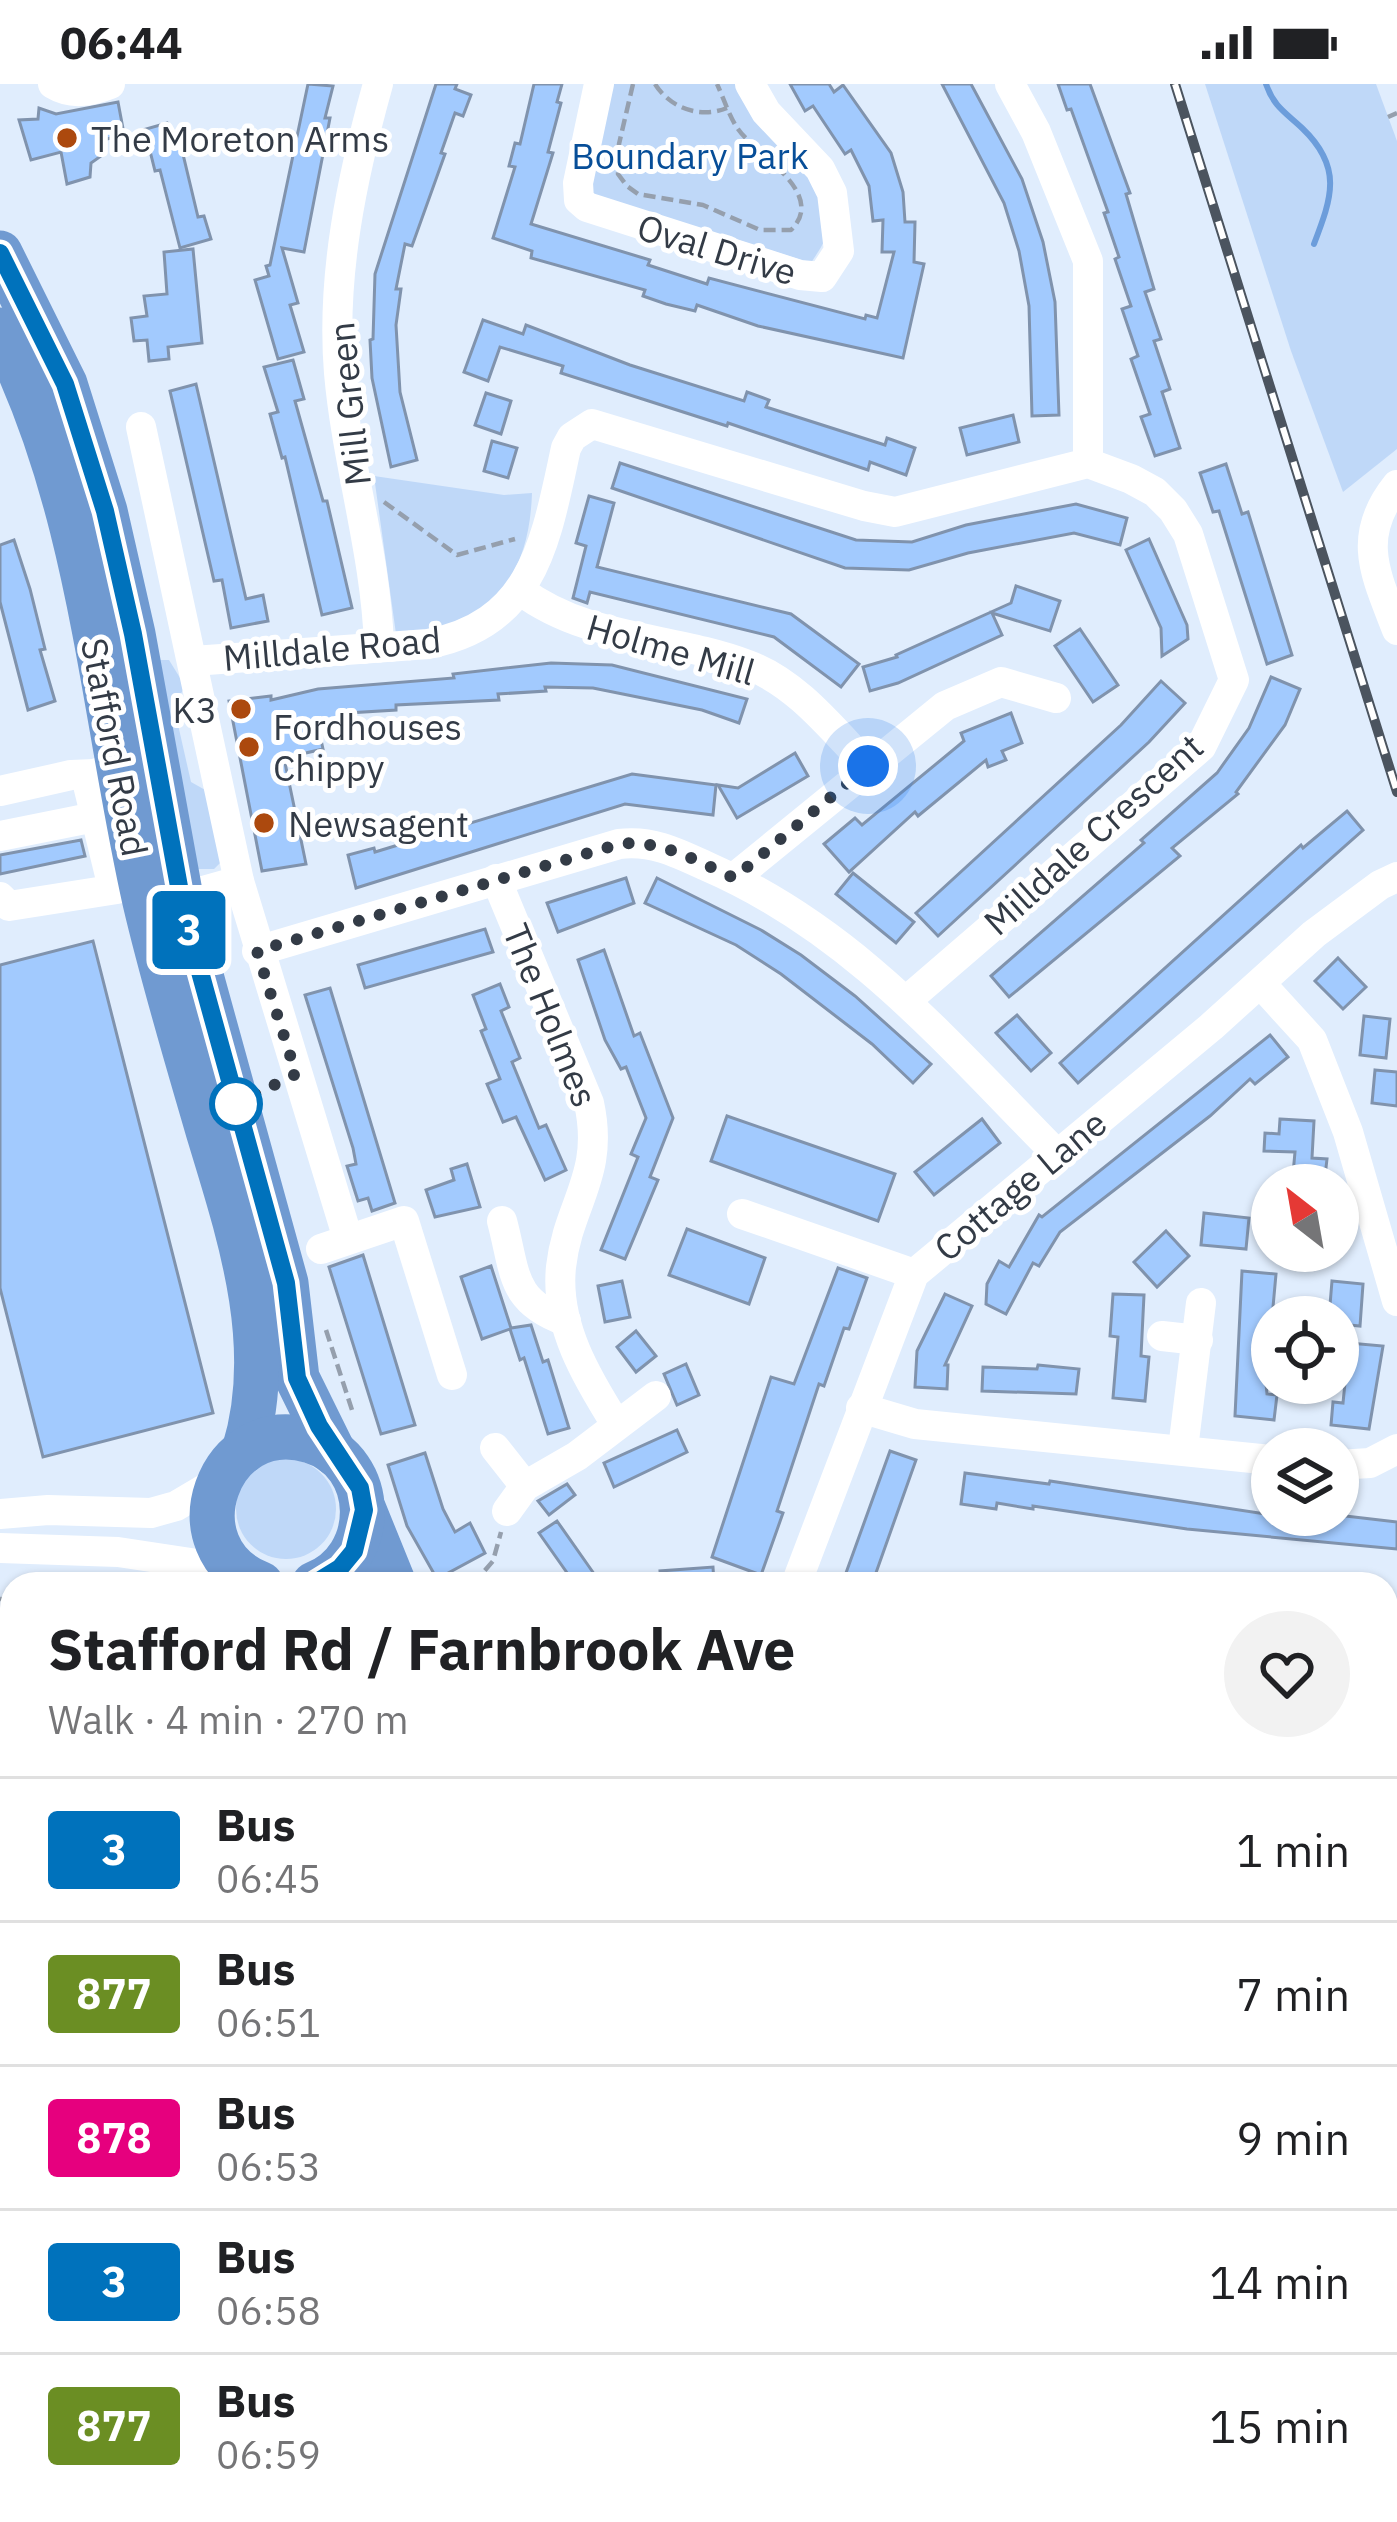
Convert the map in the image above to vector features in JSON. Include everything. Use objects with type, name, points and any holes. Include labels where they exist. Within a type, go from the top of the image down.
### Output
[{"type":"highway","name":"Stafford Road","points":[[0,253],[65,384],[105,511],[133,634],[147,890]]},
{"type":"highway","name":"Stafford Road","points":[[0,330],[28,385],[69,518],[107,769],[286,1283],[297,1378],[334,1453],[350,1468],[364,1510]]},
{"type":"highway","points":[[147,890],[166,906],[178,973],[171,1004],[244,1255],[256,1414],[212,1495],[214,1534],[223,1554],[243,1572]]},
{"type":"highway","points":[[232,1465],[266,1441],[289,1437],[334,1453]]},
{"type":"highway","points":[[364,1510],[391,1572]]},
{"type":"highway","points":[[333,1572],[354,1551],[364,1510]]},
{"type":"street","points":[[52,84],[64,91],[89,92],[110,84]]},
{"type":"street","name":"Oval Drive","points":[[599,84],[578,183],[579,200],[587,207],[800,275],[822,277],[839,250],[832,193],[820,170],[744,94]]},
{"type":"street","points":[[1010,84],[1036,132],[1088,262],[1088,463]]},
{"type":"street","name":"Mill Green","points":[[377,89],[351,196],[336,321],[340,377],[373,567],[380,646]]},
{"type":"street","name":"Milldale Road","points":[[193,662],[454,639],[500,612],[520,591],[537,564],[566,448],[583,428],[600,424],[896,512],[1088,463]]},
{"type":"street","points":[[140,427],[239,881],[334,1244],[404,1221],[452,1375]]},
{"type":"street","name":"Milldale Crescent","points":[[906,1000],[1201,746],[1234,680],[1188,534],[1173,509],[1131,478],[1088,463]]},
{"type":"street","points":[[1397,485],[1376,519],[1371,547],[1397,630]]},
{"type":"street","name":"Holme Mill","points":[[520,591],[544,609],[600,630],[750,666],[803,699],[868,766]]},
{"type":"street","points":[[734,878],[946,706],[1000,682],[1056,698]]},
{"type":"street","points":[[107,769],[88,784],[107,878],[147,890]]},
{"type":"street","points":[[0,790],[107,769]]},
{"type":"street","points":[[0,836],[95,817]]},
{"type":"street","points":[[257,951],[496,879],[642,842],[734,878],[824,930],[906,1000],[1057,1154]]},
{"type":"street","name":"The Holmes","points":[[496,879],[589,1103],[595,1133],[593,1158],[561,1268],[566,1321],[582,1370],[616,1424]]},
{"type":"street","points":[[0,897],[9,906],[239,881]]},
{"type":"street","name":"Cottage Lane","points":[[800,1572],[914,1274],[1261,984],[1314,934],[1389,881]]},
{"type":"street","points":[[1261,984],[1312,1040],[1348,1132],[1397,1300]]},
{"type":"street","points":[[742,1214],[914,1274]]},
{"type":"street","points":[[502,1221],[520,1291],[528,1302],[566,1321]]},
{"type":"street","points":[[1183,1449],[1201,1304]]},
{"type":"street","points":[[1162,1336],[1198,1340]]},
{"type":"street","points":[[494,1448],[516,1498],[656,1396]]},
{"type":"street","points":[[861,1408],[915,1424],[1251,1457]]},
{"type":"street","points":[[1359,1464],[1397,1449]]},
{"type":"street","points":[[0,1514],[48,1510],[152,1514],[176,1506],[232,1465]]},
{"type":"street","points":[[0,1548],[118,1552],[223,1572]]},
{"type":"path","points":[[633,84],[619,144],[618,174],[627,186],[638,194],[703,205],[760,230],[790,230],[800,214],[798,191],[744,136],[744,94]]},
{"type":"path","points":[[655,84],[664,98],[705,113],[744,94]]},
{"type":"path","points":[[717,84],[744,94]]},
{"type":"path","points":[[1388,117],[1397,113]]},
{"type":"path","points":[[356,480],[457,555],[510,542],[551,517]]},
{"type":"path","points":[[483,1572],[493,1561],[516,1498]]},
{"type":"green space","name":"Boundary Park","points":[[612,84],[738,84],[797,156],[821,198],[825,238],[811,263],[592,194],[591,167]]},
{"type":"green space","points":[[1205,84],[1376,84],[1397,141],[1397,449],[1343,492],[1291,351]]},
{"type":"green space","points":[[374,476],[504,495],[532,493],[522,552],[497,595],[455,622],[396,634]]},
{"type":"green space","points":[[154,660],[169,660],[185,686],[174,707],[191,782],[207,791],[225,858],[214,869],[197,869]]},
{"type":"green space","points":[[286,1459],[314,1467],[328,1481],[336,1509],[328,1537],[314,1551],[286,1559],[258,1551],[244,1537],[236,1509],[244,1481],[258,1467]]},
{"type":"building","points":[[308,84],[333,86],[325,118],[330,118],[304,252],[282,248],[298,303],[290,305],[304,352],[278,359],[255,280],[269,276],[266,266],[270,265]]},
{"type":"building","points":[[436,84],[457,84],[455,89],[471,95],[463,116],[455,113],[412,246],[405,244],[396,289],[401,289],[396,325],[400,392],[417,460],[391,467],[372,378],[375,274]]},
{"type":"building","points":[[534,84],[562,84],[548,152],[553,153],[531,224],[650,260],[648,265],[707,284],[709,278],[865,319],[866,315],[877,318],[894,252],[882,252],[883,220],[873,221],[869,186],[851,150],[845,154],[813,106],[805,111],[790,84],[829,84],[834,92],[843,85],[891,153],[903,192],[905,222],[915,222],[914,262],[924,264],[903,358],[758,326],[697,305],[695,311],[666,304],[643,296],[645,290],[531,258],[532,251],[493,238]]},
{"type":"building","points":[[942,84],[971,84],[1022,179],[1043,242],[1055,302],[1059,415],[1032,416],[1029,306],[1019,251],[1004,203]]},
{"type":"building","points":[[1058,84],[1090,84],[1130,193],[1126,194],[1154,289],[1145,292],[1161,339],[1154,341],[1170,389],[1162,392],[1180,448],[1155,456],[1141,417],[1150,414],[1131,359],[1138,356],[1122,309],[1131,306],[1115,259],[1119,257],[1104,213],[1108,212]]},
{"type":"building","name":"The Moreton Arms","points":[[118,102],[124,134],[97,142],[101,156],[91,163],[90,177],[67,184],[61,152],[31,160],[19,120],[38,119],[39,108],[56,114]]},
{"type":"building","points":[[167,123],[174,147],[181,146],[198,217],[204,216],[211,239],[180,248],[160,170],[155,171],[139,131]]},
{"type":"building","points":[[193,249],[202,343],[168,347],[169,359],[149,361],[147,340],[134,341],[131,318],[147,316],[144,296],[167,294],[164,252]]},
{"type":"building","points":[[483,320],[523,334],[526,325],[630,365],[744,401],[747,392],[769,400],[766,407],[885,445],[887,438],[915,448],[906,475],[870,462],[868,470],[561,373],[563,366],[500,347],[488,381],[464,372]]},
{"type":"building","points":[[293,360],[304,399],[295,401],[323,501],[327,501],[352,608],[322,615],[285,457],[270,414],[278,412],[264,367]]},
{"type":"building","points":[[196,384],[246,599],[263,595],[268,621],[231,628],[222,580],[214,581],[170,391]]},
{"type":"building","points":[[486,393],[511,401],[501,434],[475,425]]},
{"type":"building","points":[[1013,415],[1019,442],[967,455],[960,428]]},
{"type":"building","points":[[492,441],[517,448],[508,478],[484,471]]},
{"type":"building","points":[[620,463],[856,540],[912,542],[966,525],[1076,504],[1127,518],[1120,545],[1074,533],[968,553],[909,570],[845,568],[612,488]]},
{"type":"building","points":[[1226,464],[1242,514],[1248,512],[1292,655],[1267,664],[1219,511],[1213,512],[1200,473]]},
{"type":"building","points":[[589,496],[614,503],[597,567],[791,614],[859,664],[841,687],[774,637],[590,592],[587,603],[573,598],[586,546],[576,543]]},
{"type":"building","points":[[1149,539],[1187,625],[1188,639],[1162,656],[1161,628],[1126,550]]},
{"type":"building","points":[[14,540],[55,701],[28,710],[0,602],[0,545]]},
{"type":"building","points":[[1016,586],[1060,601],[1050,631],[992,613],[1002,635],[870,691],[863,667],[897,657],[1011,603]]},
{"type":"building","points":[[1080,629],[1118,685],[1093,702],[1055,646]]},
{"type":"building","points":[[551,663],[612,665],[747,699],[739,723],[702,710],[593,688],[545,687],[546,691],[498,694],[499,700],[396,705],[396,710],[348,713],[348,720],[318,726],[323,749],[284,758],[306,864],[262,871],[229,701],[271,696],[271,700],[318,689],[454,678],[453,674]]},
{"type":"building","points":[[1271,677],[1300,689],[1285,725],[1238,794],[1172,848],[1180,856],[1009,997],[991,976],[1217,773],[1249,728]]},
{"type":"building","points":[[1161,681],[1185,703],[1149,742],[938,936],[916,913],[1121,725]]},
{"type":"building","points":[[1011,713],[1022,743],[1002,751],[1006,760],[988,767],[986,760],[918,816],[915,812],[849,872],[824,844],[855,818],[862,825],[964,741],[961,733]]},
{"type":"building","points":[[795,753],[808,776],[737,818],[718,785],[738,788]]},
{"type":"building","points":[[632,774],[716,785],[713,815],[625,804],[356,888],[348,855],[374,848],[375,852]]},
{"type":"building","points":[[1347,811],[1363,830],[1078,1083],[1060,1063],[1301,845],[1303,848]]},
{"type":"building","points":[[81,840],[85,856],[0,874],[0,855]]},
{"type":"building","points":[[853,873],[914,922],[896,943],[836,894]]},
{"type":"building","points":[[626,878],[634,903],[558,932],[547,903]]},
{"type":"building","points":[[657,878],[801,955],[931,1064],[913,1083],[872,1044],[781,974],[736,945],[645,903]]},
{"type":"building","points":[[485,929],[493,952],[365,988],[358,965]]},
{"type":"building","points":[[93,941],[213,1413],[43,1457],[0,1288],[0,965]]},
{"type":"building","points":[[604,950],[634,1036],[640,1033],[673,1118],[650,1177],[658,1180],[625,1259],[601,1250],[638,1157],[631,1154],[646,1118],[626,1067],[621,1069],[605,1040],[578,960]]},
{"type":"building","points":[[1338,958],[1366,987],[1343,1009],[1315,981]]},
{"type":"building","points":[[500,984],[509,1007],[501,1011],[520,1058],[512,1062],[539,1128],[546,1125],[566,1170],[545,1180],[516,1117],[503,1122],[487,1084],[500,1079],[473,995]]},
{"type":"building","points":[[330,988],[395,1203],[372,1211],[368,1198],[358,1201],[347,1166],[356,1164],[353,1148],[305,995]]},
{"type":"building","points":[[1017,1015],[1051,1053],[1031,1071],[996,1033]]},
{"type":"building","points":[[1364,1016],[1390,1019],[1386,1058],[1360,1055]]},
{"type":"building","points":[[1270,1035],[1288,1057],[1255,1084],[1250,1079],[1210,1116],[1060,1232],[1039,1266],[1033,1263],[1006,1314],[986,1304],[987,1284],[999,1261],[1009,1267],[1039,1215]]},
{"type":"building","points":[[1375,1070],[1397,1072],[1397,1106],[1372,1103]]},
{"type":"building","points":[[727,1116],[895,1174],[878,1221],[711,1161]]},
{"type":"building","points":[[982,1119],[1000,1143],[934,1195],[915,1172]]},
{"type":"building","points":[[1280,1119],[1314,1121],[1312,1158],[1327,1159],[1326,1164],[1294,1164],[1295,1152],[1264,1151],[1265,1133],[1279,1134]]},
{"type":"building","points":[[467,1164],[480,1207],[435,1217],[426,1190],[454,1180],[451,1169]]},
{"type":"building","points":[[1204,1213],[1249,1218],[1246,1249],[1201,1245]]},
{"type":"building","points":[[687,1229],[765,1258],[749,1304],[669,1275]]},
{"type":"building","points":[[1166,1231],[1189,1256],[1157,1287],[1134,1262]]},
{"type":"building","points":[[363,1255],[415,1425],[381,1434],[329,1267]]},
{"type":"building","points":[[491,1266],[511,1328],[531,1325],[543,1362],[548,1360],[569,1428],[548,1434],[510,1329],[482,1339],[461,1277]]},
{"type":"building","points":[[838,1268],[867,1278],[824,1386],[819,1384],[762,1572],[753,1572],[712,1557],[771,1377],[794,1384]]},
{"type":"building","points":[[1242,1271],[1276,1274],[1274,1296],[1251,1296],[1251,1404],[1276,1404],[1274,1420],[1235,1416]]},
{"type":"building","points":[[622,1281],[630,1317],[605,1322],[598,1286]]},
{"type":"building","points":[[1332,1281],[1363,1284],[1360,1326],[1359,1296],[1331,1296]]},
{"type":"building","points":[[945,1294],[972,1306],[945,1365],[947,1389],[915,1387],[917,1351]]},
{"type":"building","points":[[1113,1294],[1144,1295],[1141,1356],[1149,1357],[1145,1401],[1113,1398],[1118,1337],[1110,1336]]},
{"type":"building","points":[[636,1331],[656,1356],[636,1372],[617,1347]]},
{"type":"building","points":[[1359,1344],[1383,1346],[1369,1429],[1331,1425],[1333,1404],[1359,1404]]},
{"type":"building","points":[[686,1364],[699,1395],[677,1405],[664,1374]]},
{"type":"building","points":[[1038,1365],[1079,1369],[1076,1394],[982,1391],[983,1367],[1037,1369]]},
{"type":"building","points":[[677,1430],[687,1452],[614,1487],[604,1463]]},
{"type":"building","points":[[890,1451],[916,1460],[876,1572],[846,1572]]},
{"type":"building","points":[[425,1453],[455,1532],[470,1523],[485,1553],[450,1572],[433,1572],[407,1526],[388,1465]]},
{"type":"building","points":[[965,1473],[1050,1481],[1251,1512],[1251,1535],[1033,1506],[997,1503],[996,1509],[961,1504]]},
{"type":"building","points":[[567,1484],[575,1495],[549,1515],[538,1501]]},
{"type":"building","points":[[1359,1518],[1397,1522],[1397,1549],[1260,1536],[1359,1536]]},
{"type":"building","points":[[557,1521],[593,1572],[567,1572],[539,1533]]},
{"type":"building","points":[[713,1567],[713,1572],[660,1572]]},
{"type":"waterway","points":[[1266,84],[1276,104],[1315,142],[1329,169],[1329,197],[1314,244]]},
{"type":"railway","points":[[1175,84],[1397,792]]},
{"type":"bus line","name":"3","points":[[0,253],[65,384],[105,511],[133,634],[184,914],[286,1283],[297,1378],[334,1453],[350,1468],[360,1488],[362,1532],[354,1551],[334,1572]]},
{"type":"place","name":"The Moreton Arms","points":[[67,138]]},
{"type":"place","name":"K3","points":[[241,709]]},
{"type":"place","name":"Fordhouses Chippy","points":[[249,747]]},
{"type":"place","name":"Newsagent","points":[[264,823]]},
{"type":"route","points":[[236,1104],[296,1074],[257,951],[619,844],[662,847],[734,878],[868,766]]}]
